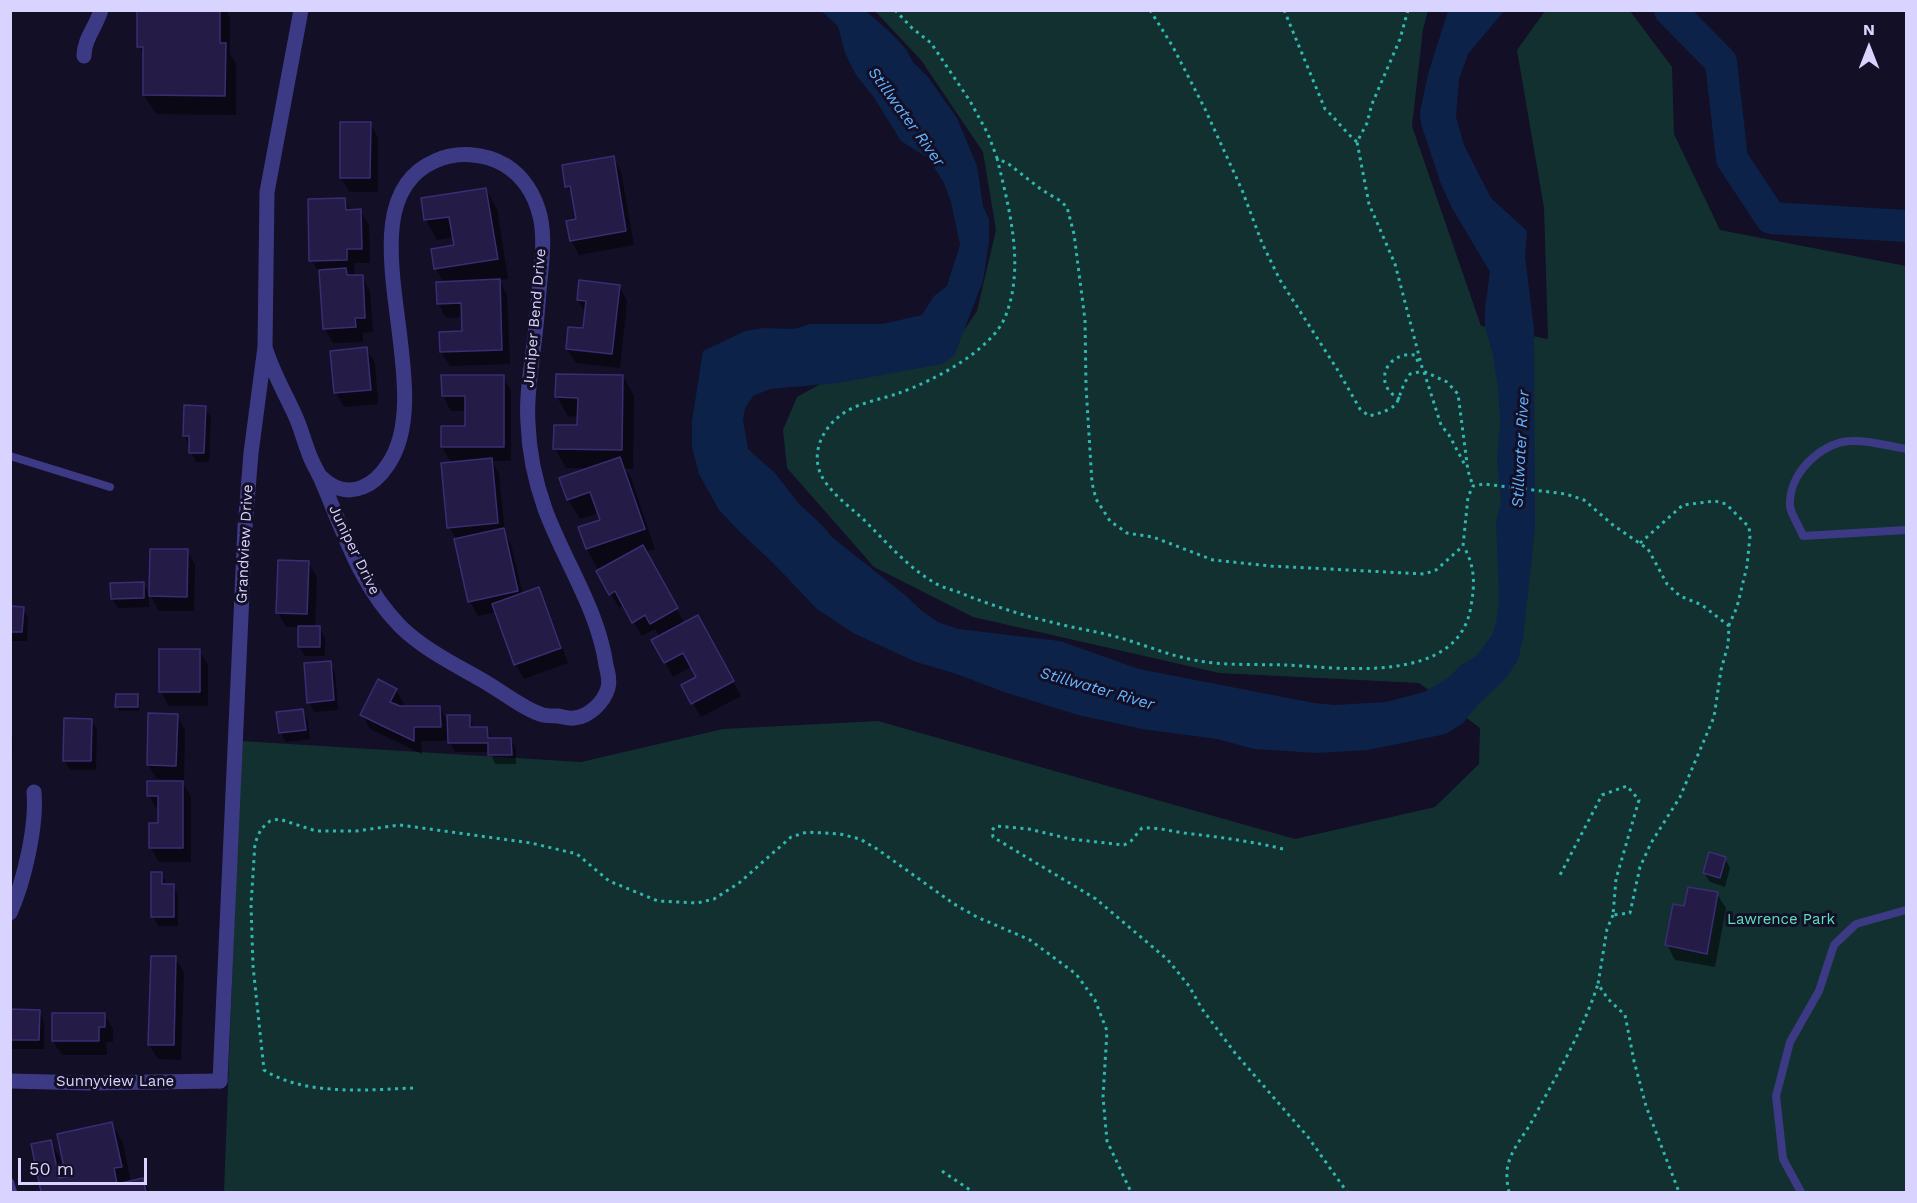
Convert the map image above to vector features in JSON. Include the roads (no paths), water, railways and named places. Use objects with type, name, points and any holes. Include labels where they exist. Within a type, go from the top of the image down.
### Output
[{"type":"street","points":[[84,56],[84,47],[101,10]]},
{"type":"street","name":"Grandview Drive","points":[[220,1081],[245,526],[251,453],[265,347],[265,218],[270,167],[301,10]]},
{"type":"street","name":"Juniper Bend Drive","points":[[320,476],[333,487],[342,490],[362,488],[382,473],[390,462],[401,436],[405,407],[391,250],[394,208],[406,183],[428,164],[457,154],[473,154],[504,164],[527,186],[535,200],[542,230],[542,261],[527,420],[534,475],[546,511],[600,634],[610,684],[602,704],[578,718]]},
{"type":"street","name":"Juniper Drive","points":[[265,347],[271,367],[295,414],[312,463],[320,476],[334,514],[358,566],[376,597],[403,629],[435,653],[541,714],[578,718]]},
{"type":"street","points":[[10,913],[17,897],[25,865],[34,818],[34,792]]},
{"type":"street","name":"Sunnyview Lane","points":[[10,1081],[90,1083],[220,1081]]},
{"type":"lane","points":[[1906,450],[1852,441],[1832,444],[1809,461],[1795,481],[1790,507],[1803,536],[1906,530]]},
{"type":"lane","points":[[10,456],[110,487]]},
{"type":"lane","points":[[1801,1192],[1783,1159],[1776,1096],[1790,1042],[1819,991],[1834,945],[1856,924],[1906,910]]},
{"type":"lane","points":[[10,1182],[13,1192]]},
{"type":"water","points":[[821,11],[866,11],[906,49],[913,62],[928,77],[957,118],[977,166],[983,206],[989,219],[989,242],[983,281],[954,356],[942,364],[838,383],[770,389],[753,396],[745,408],[743,420],[748,449],[775,473],[799,504],[833,538],[938,622],[958,629],[1060,641],[1139,669],[1334,705],[1386,702],[1424,692],[1448,678],[1460,666],[1476,656],[1492,635],[1496,623],[1499,600],[1496,521],[1501,501],[1497,461],[1500,422],[1493,355],[1485,327],[1490,272],[1452,208],[1441,184],[1421,124],[1420,112],[1428,74],[1448,11],[1504,11],[1468,54],[1459,79],[1456,117],[1464,145],[1491,198],[1527,231],[1525,256],[1534,329],[1535,528],[1523,639],[1518,660],[1507,677],[1462,724],[1446,734],[1368,750],[1317,753],[1254,749],[1217,739],[1142,729],[1078,715],[916,662],[853,633],[817,609],[719,510],[699,474],[692,447],[692,421],[703,351],[745,331],[764,328],[794,329],[810,324],[882,324],[922,315],[934,296],[947,286],[960,245],[951,202],[943,181],[928,158],[901,141],[873,96],[856,75],[845,53],[838,26]]},
{"type":"waterway","name":"Stillwater River","points":[[1670,10],[1721,62],[1732,159],[1771,218],[1906,226]]},
{"type":"park label","name":"Lawrence Park","points":[[1781,920]]}]
